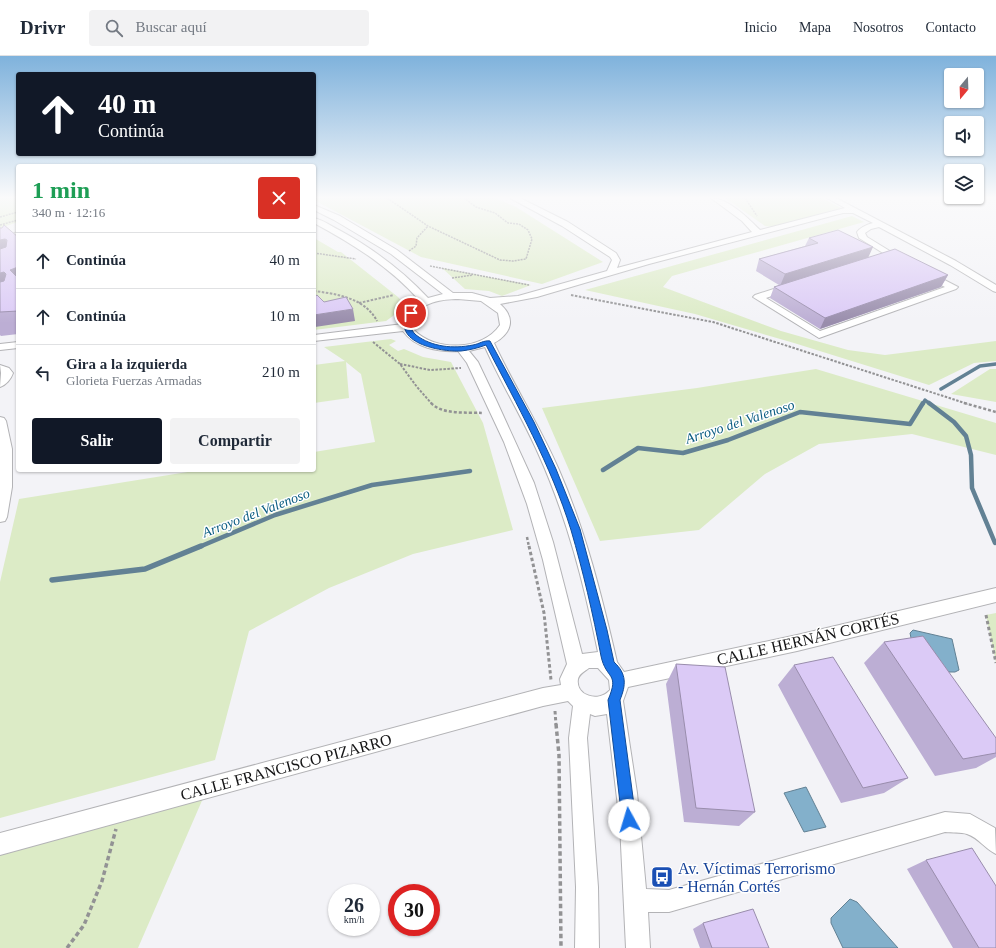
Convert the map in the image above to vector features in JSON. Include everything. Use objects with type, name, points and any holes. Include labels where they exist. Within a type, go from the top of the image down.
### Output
[{"type":"street","points":[[347,240],[376,257],[415,288],[426,302]]},
{"type":"street","points":[[372,240],[408,262],[451,296]]},
{"type":"street","points":[[589,240],[613,255],[641,260],[658,259]]},
{"type":"street","points":[[488,301],[498,306],[504,313],[506,320],[504,328],[498,336],[488,342],[476,346],[462,349],[432,346],[420,341],[411,334],[407,327],[407,320],[411,313],[426,302],[451,296],[464,296],[488,301],[504,301],[524,297],[733,240]]},
{"type":"street","points":[[795,285],[758,297],[820,335],[953,288],[866,240]]},
{"type":"street","points":[[910,240],[996,289]]},
{"type":"street","points":[[924,240],[996,280]]},
{"type":"street","points":[[612,272],[616,260],[613,255]]},
{"type":"street","points":[[877,259],[892,255]]},
{"type":"street","points":[[504,313],[509,305],[524,297]]},
{"type":"street","points":[[316,338],[378,327],[407,327]]},
{"type":"street","points":[[0,337],[16,336]]},
{"type":"street","points":[[488,342],[530,422],[552,469],[575,529],[602,630],[609,665]]},
{"type":"street","points":[[0,347],[16,345]]},
{"type":"street","points":[[462,349],[472,362],[522,468],[541,526],[566,631],[576,665]]},
{"type":"street","points":[[2,376],[16,376]]},
{"type":"street","points":[[0,421],[6,449],[5,487],[0,517]]},
{"type":"street","name":"CALLE HERNÁN CORTÉS","points":[[619,681],[797,642],[996,595]]},
{"type":"street","points":[[569,697],[593,707],[605,706],[614,700],[620,688],[619,681],[613,669],[609,665],[598,660],[586,660],[576,665],[570,672],[568,682],[569,697],[578,738],[587,887],[587,948]]},
{"type":"street","name":"CALLE FRANCISCO PIZARRO","points":[[0,844],[569,697]]},
{"type":"street","points":[[614,700],[636,883],[638,948]]},
{"type":"street","points":[[637,900],[668,901],[945,822],[970,824],[988,835],[996,843]]},
{"type":"path","points":[[409,251],[416,246],[417,240]]},
{"type":"path","points":[[457,240],[500,260],[526,259],[532,240]]},
{"type":"path","points":[[316,253],[356,259]]},
{"type":"path","points":[[408,262],[531,285],[519,293],[524,297]]},
{"type":"path","points":[[452,278],[476,275]]},
{"type":"path","points":[[316,291],[335,294],[359,303],[370,310],[376,317],[378,327]]},
{"type":"path","points":[[359,303],[394,295]]},
{"type":"path","points":[[571,295],[713,322],[931,393],[996,412]]},
{"type":"path","points":[[370,338],[400,364],[417,387],[436,407],[451,411],[483,414],[480,406]]},
{"type":"path","points":[[457,362],[464,372]]},
{"type":"path","points":[[400,364],[414,368],[432,370],[461,368]]},
{"type":"path","points":[[527,536],[544,613],[569,697],[559,755],[561,948]]},
{"type":"path","points":[[986,615],[996,663]]},
{"type":"path","points":[[67,948],[84,925],[102,881],[117,825]]},
{"type":"green space","points":[[316,240],[338,252],[341,252],[398,297],[403,303],[393,316],[386,321],[316,330]]},
{"type":"green space","points":[[388,240],[568,240],[603,262],[542,284],[421,257]]},
{"type":"green space","points":[[767,240],[801,240],[672,276],[663,287],[781,331],[848,350],[885,355],[996,341],[996,361],[974,363],[929,385],[695,314],[585,290]]},
{"type":"green space","points":[[442,268],[531,285],[502,296],[489,291],[465,289]]},
{"type":"green space","points":[[391,339],[396,341],[389,345],[398,351],[404,349],[423,357],[451,362],[483,423],[513,530],[413,554],[329,588],[249,631],[215,760],[0,818],[0,582],[19,499],[188,472],[316,472],[316,452],[375,442],[361,374],[346,362],[349,398],[316,403],[316,365],[345,361],[324,347]]},
{"type":"green space","points":[[816,369],[996,423],[996,455],[912,434],[819,444],[765,474],[699,530],[600,541],[542,408],[697,388]]},
{"type":"green space","points":[[990,369],[996,369],[996,402],[951,394]]},
{"type":"green space","points":[[996,613],[996,663],[986,615]]},
{"type":"green space","points":[[204,796],[138,948],[0,948],[0,854]]},
{"type":"water","points":[[913,630],[952,639],[959,670],[955,672],[946,672],[911,638],[910,633]]},
{"type":"water","points":[[806,787],[826,827],[804,832],[784,793]]},
{"type":"water","points":[[850,899],[857,902],[898,948],[843,948],[831,923],[831,918]]},
{"type":"building","points":[[7,240],[16,240],[16,268],[10,270],[16,276],[16,311],[0,312],[0,282],[4,281],[6,274],[4,272],[0,273],[0,249],[6,247]]},
{"type":"building","points":[[812,240],[858,240],[873,247],[785,274],[759,259],[818,243]]},
{"type":"building","points":[[895,249],[948,275],[825,318],[774,287]]},
{"type":"building","points":[[316,296],[324,302],[346,297],[353,309],[316,315]]},
{"type":"building","points":[[923,636],[996,738],[996,753],[963,759],[884,642]]},
{"type":"building","points":[[833,657],[908,778],[863,788],[794,665]]},
{"type":"building","points":[[676,664],[725,667],[755,812],[696,808]]},
{"type":"building","points":[[972,848],[996,886],[996,948],[979,948],[926,860]]},
{"type":"building","points":[[753,909],[769,948],[712,948],[703,923]]},
{"type":"waterway","name":"Arroyo del Valenoso","points":[[941,389],[980,366],[996,364]]},
{"type":"waterway","name":"Arroyo del Valenoso","points":[[923,404],[925,400],[930,404]]},
{"type":"waterway","name":"Arroyo del Valenoso","points":[[603,470],[638,448],[683,453],[728,440],[800,412],[910,424],[923,403]]},
{"type":"waterway","points":[[929,403],[954,422],[966,436],[971,455],[972,488],[995,543]]},
{"type":"waterway","name":"Arroyo del Valenoso","points":[[199,547],[275,515],[372,485],[470,471]]},
{"type":"waterway","name":"Arroyo del Valenoso","points":[[52,580],[145,569],[201,546]]},
{"type":"place","name":"Av. Víctimas Terrorismo - Hernán Cortés","points":[[662,877]]},
{"type":"route","points":[[411,313],[407,320],[407,327],[411,334],[420,341],[432,346],[462,349],[488,342],[495,358],[530,422],[552,469],[575,529],[602,630],[609,665],[617,675],[619,681],[620,688],[614,700],[629,820]]}]
